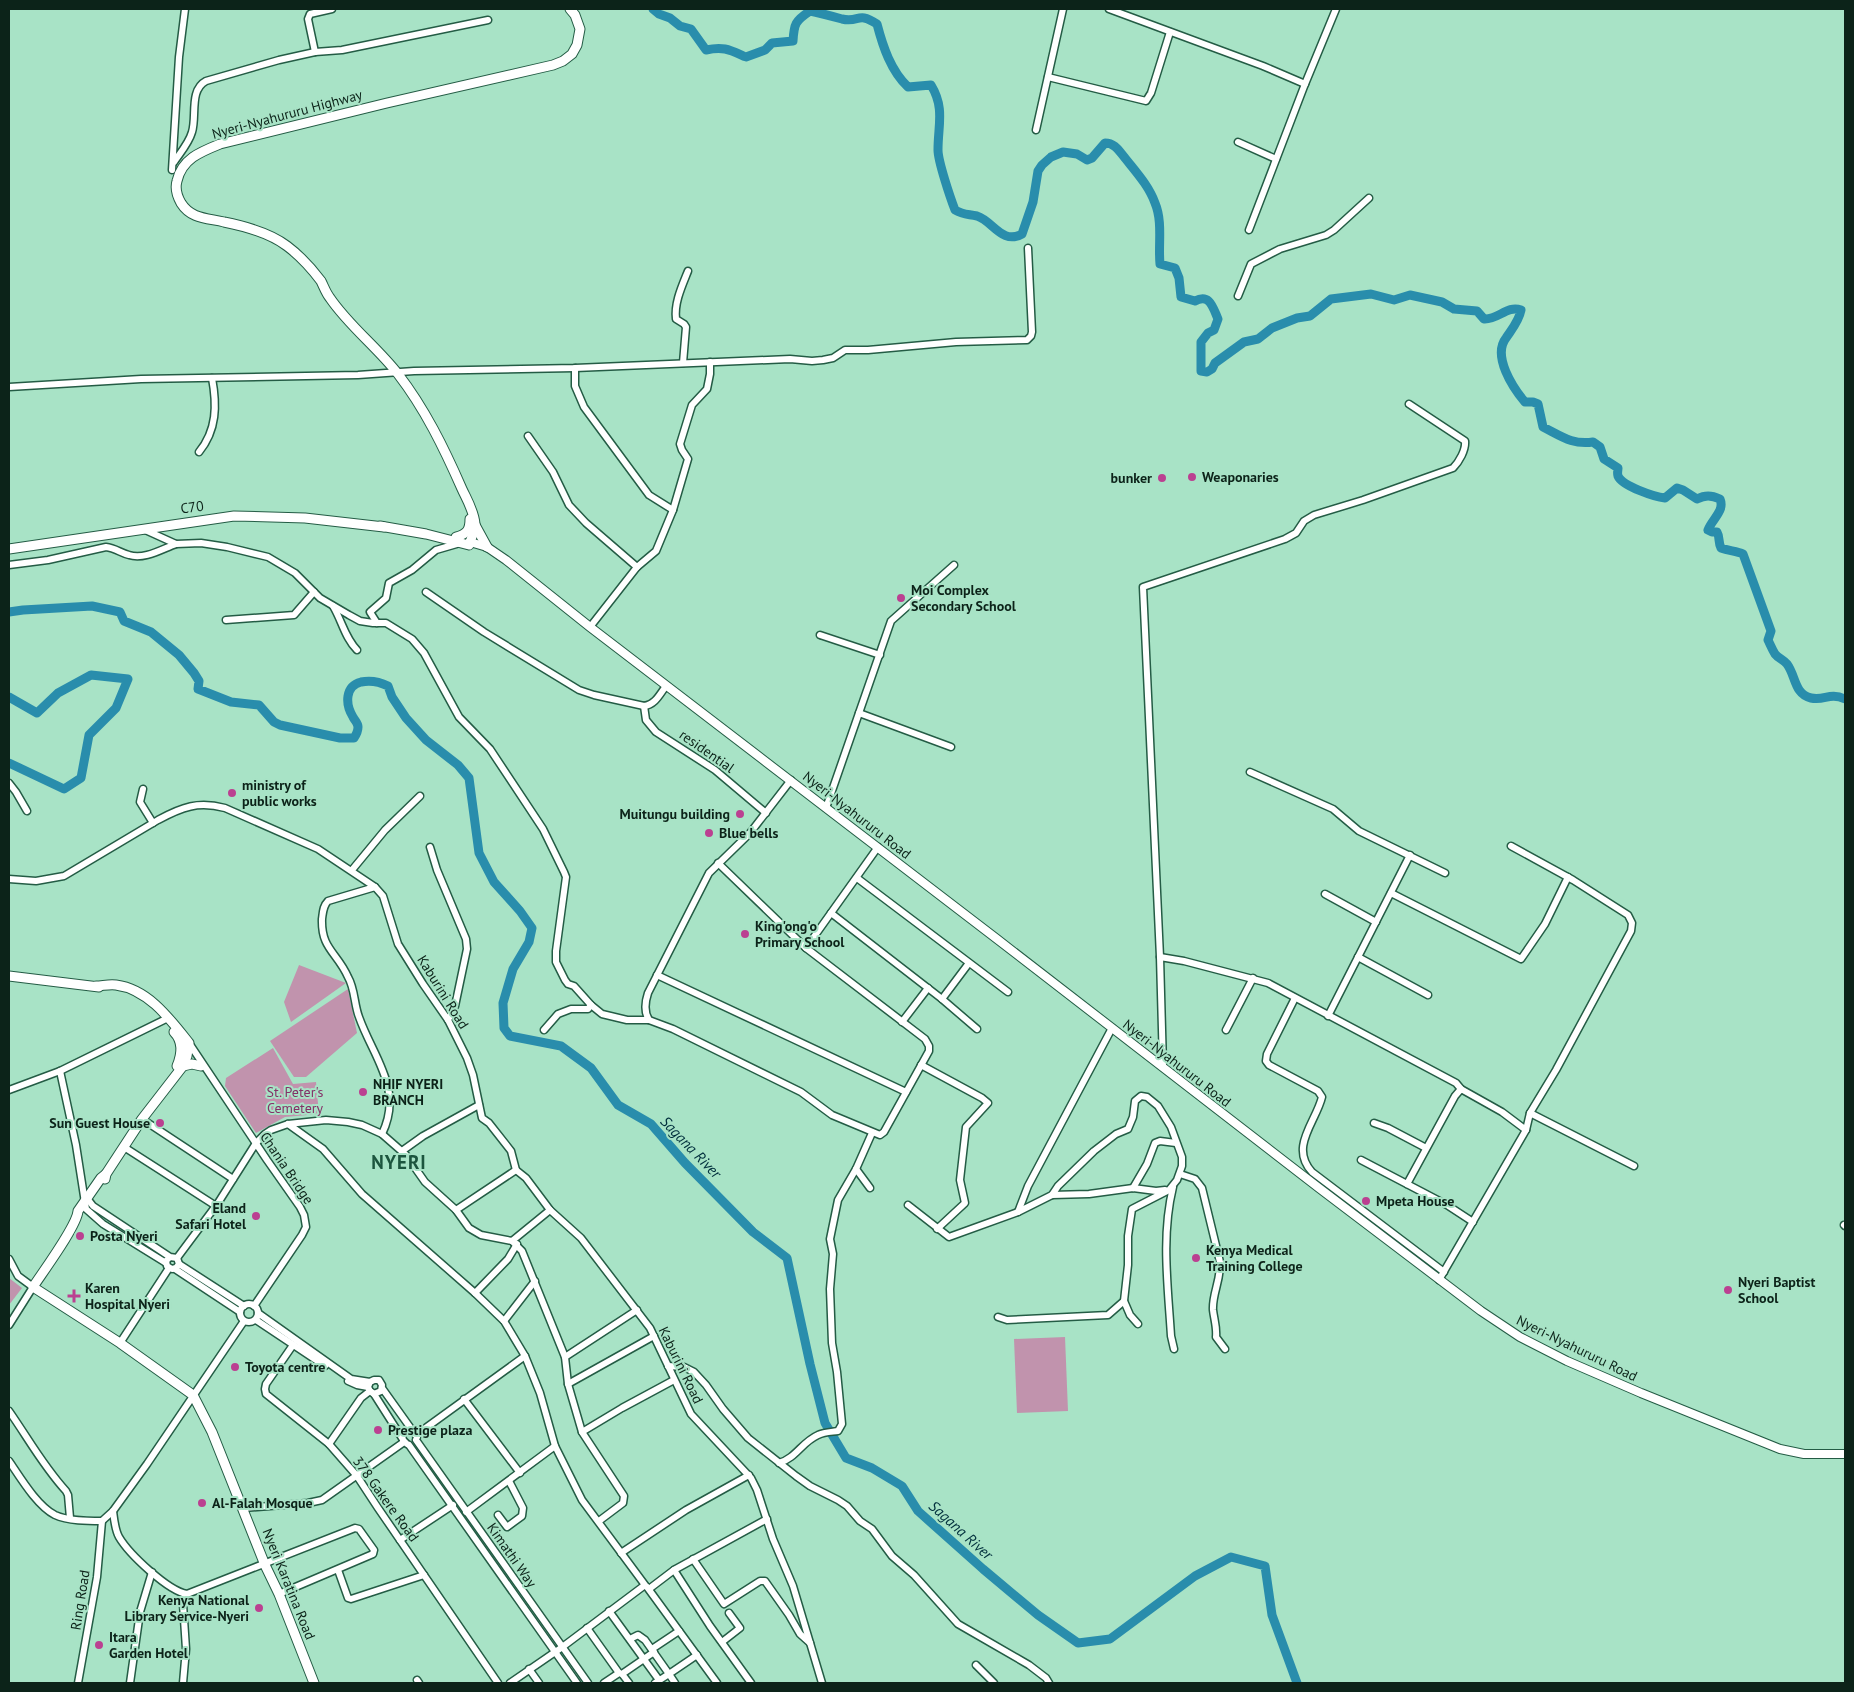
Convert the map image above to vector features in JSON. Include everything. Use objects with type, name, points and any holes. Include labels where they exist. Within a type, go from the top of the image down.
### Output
[{"type":"highway","name":"Nyeri-Nyahururu Highway","points":[[487,547],[472,526],[470,506],[443,444],[429,420],[398,373],[330,298],[321,281],[286,246],[258,232],[209,220],[190,213],[181,203],[175,186],[179,173],[192,157],[229,141],[463,85],[537,70],[564,61],[572,54],[580,34],[579,22],[570,9]]},
{"type":"highway","name":"C70","points":[[9,549],[234,516],[305,518],[418,528],[464,542]]},
{"type":"highway","points":[[464,542],[464,534],[472,526]]},
{"type":"highway","points":[[464,542],[472,526]]},
{"type":"highway","points":[[9,976],[96,986],[135,995],[164,1016],[188,1046],[187,1059],[183,1066],[142,1119],[106,1174],[100,1178],[78,1211],[78,1217],[33,1287]]},
{"type":"highway","points":[[164,1016],[178,1036],[181,1056],[170,1082]]},
{"type":"highway","points":[[183,1066],[192,1064],[201,1066]]},
{"type":"highway","name":"Nyeri Karatina Road","points":[[33,1287],[120,1343],[193,1395],[212,1432],[264,1564],[279,1594],[314,1683]]},
{"type":"main road","name":"Nyeri-Nyahururu Road","points":[[464,542],[487,547],[1439,1280],[1520,1337],[1633,1390],[1780,1449],[1804,1454],[1845,1454]]},
{"type":"main road","name":"Nyeri-Nyahururu Road","points":[[464,542],[495,557],[545,592]]},
{"type":"street","points":[[172,170],[174,162],[179,57],[185,9]]},
{"type":"street","points":[[315,52],[308,20],[310,14],[332,9]]},
{"type":"street","points":[[1036,130],[1063,9]]},
{"type":"street","points":[[1109,9],[1263,66],[1305,84]]},
{"type":"street","points":[[1249,230],[1336,9]]},
{"type":"street","points":[[174,162],[192,134],[197,91],[202,84],[279,60],[315,52],[342,50],[488,20]]},
{"type":"street","points":[[1048,77],[1146,101],[1152,93],[1170,32]]},
{"type":"street","points":[[1238,142],[1276,159]]},
{"type":"street","points":[[1238,296],[1251,264],[1280,249],[1326,235],[1369,198]]},
{"type":"street","points":[[9,387],[141,379],[575,368],[790,359],[812,361],[833,358],[844,350],[868,350],[956,342],[1027,340],[1032,332],[1028,248]]},
{"type":"street","points":[[683,362],[686,327],[676,319],[676,314],[681,287],[688,271]]},
{"type":"street","points":[[590,627],[637,567],[656,551],[673,510],[688,459],[682,450],[681,440],[692,405],[707,389],[710,362]]},
{"type":"street","points":[[575,368],[575,386],[584,407],[649,495],[673,510]]},
{"type":"street","points":[[199,452],[210,434],[214,420],[212,378]]},
{"type":"street","points":[[1163,1066],[1160,957],[1143,588],[1288,537],[1296,533],[1306,519],[1314,515],[1453,468],[1465,447],[1465,441],[1409,404]]},
{"type":"street","points":[[528,436],[553,472],[573,510],[637,567]]},
{"type":"street","points":[[142,529],[176,544]]},
{"type":"street","points":[[377,623],[370,612],[386,598],[389,583],[412,570],[436,550],[464,542]]},
{"type":"street","points":[[9,565],[48,560],[106,547],[114,548],[126,555],[135,556],[152,554],[176,544],[201,543],[227,547],[268,557],[295,573],[314,592],[332,605],[360,621],[386,623],[412,639],[419,645],[459,717],[490,749],[543,829],[566,877],[559,922],[556,962],[568,984],[574,986],[597,1010],[609,1017],[627,1020],[649,1020],[673,1029],[801,1092],[832,1115],[880,1135],[884,1132],[929,1050],[928,1042],[806,948],[718,863]]},
{"type":"street","points":[[826,808],[891,621],[954,565]]},
{"type":"street","points":[[226,620],[294,615],[314,592]]},
{"type":"street","points":[[426,592],[484,632],[579,690],[594,695],[650,706],[666,686]]},
{"type":"street","points":[[332,605],[341,620],[350,643],[357,650]]},
{"type":"street","points":[[820,635],[880,655]]},
{"type":"street","name":"residential","points":[[644,706],[649,726],[715,770],[766,813]]},
{"type":"street","points":[[859,713],[951,748]]},
{"type":"street","points":[[1250,772],[1334,809],[1359,830],[1445,873]]},
{"type":"street","points":[[649,1020],[646,1016],[646,1001],[656,975],[709,872],[736,848],[791,780]]},
{"type":"street","points":[[9,783],[27,812]]},
{"type":"street","points":[[143,789],[140,802],[152,823]]},
{"type":"street","points":[[352,870],[386,830],[420,796]]},
{"type":"street","name":"Kaburini Road","points":[[9,879],[36,881],[64,876],[174,811],[189,806],[212,804],[318,849],[376,887],[383,896],[398,944],[422,984],[448,1020],[473,1075],[482,1118],[489,1123],[511,1151],[516,1170],[526,1178],[550,1210],[581,1238],[637,1310],[654,1336],[691,1414],[749,1476],[757,1490],[773,1539],[793,1586],[822,1683]]},
{"type":"street","points":[[1439,1280],[1526,1130],[1530,1113],[1556,1070],[1631,931],[1632,924],[1628,915],[1568,877],[1511,846]]},
{"type":"street","points":[[430,847],[437,870],[462,924],[466,939],[467,949],[455,1006],[448,1020]]},
{"type":"street","points":[[806,948],[878,847]]},
{"type":"street","points":[[1328,1016],[1410,855]]},
{"type":"street","points":[[1392,893],[1521,960],[1545,924],[1568,877]]},
{"type":"street","points":[[857,878],[1008,992]]},
{"type":"street","points":[[376,887],[328,901],[323,910],[322,930],[324,942],[349,978],[360,1020],[388,1085],[388,1114],[386,1126],[382,1134]]},
{"type":"street","points":[[1326,894],[1376,922]]},
{"type":"street","points":[[831,913],[942,999],[977,1029]]},
{"type":"street","points":[[1160,957],[1268,983],[1456,1083],[1461,1089],[1502,1112],[1526,1130]]},
{"type":"street","points":[[1358,957],[1428,994]]},
{"type":"street","points":[[942,999],[969,964]]},
{"type":"street","points":[[656,975],[906,1092]]},
{"type":"street","points":[[1226,1030],[1253,978]]},
{"type":"street","points":[[902,1022],[928,988]]},
{"type":"street","points":[[1295,998],[1267,1054],[1266,1061],[1318,1091],[1322,1097],[1304,1142],[1303,1157],[1306,1164],[1312,1172],[1444,1272]]},
{"type":"street","points":[[544,1030],[558,1014],[571,1009],[586,1009],[591,1004]]},
{"type":"street","points":[[9,1090],[60,1071],[108,1048],[164,1016]]},
{"type":"street","points":[[1018,1212],[1028,1186],[1112,1028]]},
{"type":"street","name":"Chania Bridge","points":[[178,1036],[188,1046],[224,1096],[304,1215],[306,1227],[254,1306]]},
{"type":"street","name":"Chania Bridge","points":[[188,1046],[224,1096]]},
{"type":"street","points":[[921,1065],[982,1098],[988,1104],[966,1127],[960,1180],[965,1203],[937,1229]]},
{"type":"street","points":[[9,1461],[36,1498],[56,1516],[102,1521],[113,1511],[147,1464],[244,1321],[242,1309],[172,1263],[86,1201],[60,1071]]},
{"type":"street","points":[[1407,1184],[1455,1096],[1461,1089]]},
{"type":"street","points":[[1052,1195],[1058,1186],[1094,1151],[1116,1134],[1128,1129],[1133,1117],[1135,1101],[1141,1096],[1147,1097],[1158,1106],[1171,1127],[1182,1157],[1180,1174],[1171,1188],[1166,1219],[1171,1336],[1174,1349]]},
{"type":"street","points":[[402,1151],[423,1136],[479,1105]]},
{"type":"street","points":[[1530,1113],[1634,1166]]},
{"type":"street","points":[[142,1119],[234,1179]]},
{"type":"street","points":[[120,1343],[172,1263],[216,1206],[256,1143],[271,1130],[288,1124],[326,1120],[348,1122],[372,1128],[402,1151],[425,1182],[456,1210],[469,1228],[482,1235],[514,1242],[522,1251],[565,1357],[568,1384],[582,1432],[624,1496],[623,1503],[599,1521]]},
{"type":"street","points":[[288,1124],[323,1149],[362,1194],[475,1293],[504,1321],[525,1356],[540,1393],[555,1446],[582,1500],[717,1683]]},
{"type":"street","points":[[1374,1124],[1388,1128],[1426,1148]]},
{"type":"street","points":[[779,1463],[788,1460],[818,1435],[838,1431],[842,1424],[832,1343],[830,1289],[833,1254],[830,1239],[838,1200],[856,1169],[872,1133]]},
{"type":"street","points":[[1133,1188],[1147,1164],[1155,1143],[1160,1141],[1176,1143]]},
{"type":"street","points":[[124,1147],[216,1206]]},
{"type":"street","points":[[1361,1160],[1447,1205],[1473,1222]]},
{"type":"street","points":[[856,1169],[870,1188]]},
{"type":"street","points":[[456,1210],[516,1170]]},
{"type":"street","points":[[1180,1174],[1195,1179],[1202,1188],[1220,1262],[1220,1274],[1213,1309],[1217,1329],[1216,1337],[1225,1350]]},
{"type":"street","points":[[908,1205],[949,1237],[1018,1212],[1052,1195],[1089,1194],[1133,1188],[1156,1191],[1171,1188]]},
{"type":"street","points":[[1138,1324],[1130,1315],[1124,1300],[1128,1265],[1128,1236],[1132,1209],[1171,1188]]},
{"type":"street","points":[[475,1293],[508,1259],[514,1242],[550,1210]]},
{"type":"street","points":[[9,1259],[18,1276],[33,1287],[9,1325]]},
{"type":"street","points":[[504,1321],[535,1281]]},
{"type":"street","points":[[998,1318],[1007,1320],[1108,1315],[1124,1300]]},
{"type":"street","points":[[242,1309],[249,1304],[254,1306],[257,1316],[293,1344],[347,1380],[357,1385],[371,1388]]},
{"type":"street","points":[[565,1357],[637,1310]]},
{"type":"street","points":[[244,1321],[251,1322],[257,1316]]},
{"type":"street","points":[[257,1316],[345,1375],[357,1380],[371,1388],[378,1393],[382,1388],[379,1380],[374,1380],[371,1388],[361,1398],[329,1444]]},
{"type":"street","points":[[568,1384],[654,1336]]},
{"type":"street","name":"378 Gakere Road","points":[[293,1344],[266,1384],[266,1394],[329,1444],[357,1476],[498,1683]]},
{"type":"street","points":[[405,1441],[404,1433],[414,1435],[525,1356]]},
{"type":"street","points":[[668,1366],[679,1366],[694,1372],[743,1434],[810,1486],[847,1506],[860,1521],[872,1529],[892,1556],[914,1575],[958,1624],[1029,1665],[1046,1678],[1048,1683]]},
{"type":"street","points":[[582,1432],[674,1380]]},
{"type":"street","name":"Kimathi Way","points":[[371,1388],[405,1441],[453,1505],[577,1683]]},
{"type":"street","name":"Kimathi Way","points":[[382,1388],[466,1512],[561,1648],[588,1683]]},
{"type":"street","points":[[464,1399],[520,1473]]},
{"type":"street","points":[[9,1411],[23,1430],[40,1460],[66,1491],[70,1518]]},
{"type":"street","points":[[405,1441],[413,1444],[414,1435]]},
{"type":"street","points":[[243,1508],[322,1500],[405,1441]]},
{"type":"street","points":[[466,1512],[555,1446]]},
{"type":"street","points":[[621,1553],[686,1510],[749,1476]]},
{"type":"street","points":[[498,1515],[507,1527],[522,1516],[523,1508],[509,1481]]},
{"type":"street","points":[[400,1540],[453,1505]]},
{"type":"street","points":[[113,1511],[118,1536],[128,1550],[166,1585],[184,1594],[357,1528],[374,1550],[372,1554],[338,1570],[279,1594]]},
{"type":"street","points":[[510,1683],[647,1587],[693,1559],[767,1519]]},
{"type":"street","name":"Ring Road","points":[[78,1683],[97,1577],[102,1521]]},
{"type":"street","points":[[693,1559],[724,1604],[760,1580],[765,1581],[800,1634],[810,1643]]},
{"type":"street","points":[[338,1570],[348,1598],[351,1599],[424,1574]]},
{"type":"street","points":[[674,1570],[751,1683]]},
{"type":"street","points":[[130,1683],[140,1612],[152,1572]]},
{"type":"street","points":[[183,1683],[186,1649],[184,1594]]},
{"type":"street","points":[[609,1612],[644,1658],[657,1682],[697,1655]]},
{"type":"street","points":[[722,1642],[740,1628],[730,1613]]},
{"type":"street","points":[[587,1628],[620,1674],[629,1683]]},
{"type":"street","points":[[604,1683],[644,1658],[679,1631]]},
{"type":"street","points":[[630,1639],[638,1635],[653,1650],[675,1683]]},
{"type":"street","points":[[976,1665],[994,1683]]},
{"type":"street","points":[[529,1669],[540,1683]]},
{"type":"green space","points":[[299,965],[346,983],[291,1022],[284,1002]]},
{"type":"green space","points":[[348,989],[357,1033],[306,1077],[294,1077],[270,1041]]},
{"type":"green space","name":"St. Peter's Cemetery","points":[[273,1048],[293,1084],[316,1082],[319,1114],[285,1117],[256,1133],[225,1086],[226,1078]]},
{"type":"green space","points":[[9,1278],[22,1288],[9,1305]]},
{"type":"green space","points":[[1065,1337],[1068,1411],[1017,1413],[1014,1339]]},
{"type":"waterway","points":[[653,9],[680,26],[691,29],[706,50],[727,49],[746,57],[765,50],[772,43],[793,41],[796,23],[810,11],[848,20],[866,18],[877,24],[888,58],[902,81],[908,87],[931,85],[935,93],[940,117],[938,150],[955,210],[963,214],[977,216],[1009,237],[1022,234],[1033,202],[1038,171],[1051,157],[1063,152],[1077,154],[1087,160],[1092,158],[1105,143],[1114,146],[1142,179],[1155,203],[1160,226],[1160,264],[1175,268],[1179,278],[1181,297],[1195,301],[1200,299],[1208,300],[1218,319],[1214,330],[1208,333],[1201,342],[1201,371],[1207,372],[1212,369],[1215,363],[1244,342],[1258,339],[1272,328],[1297,318],[1310,316],[1331,299],[1371,294],[1394,300],[1410,295],[1442,302],[1454,309],[1477,311],[1484,319],[1489,319],[1511,309],[1521,310],[1517,321],[1502,345],[1501,354],[1506,372],[1515,389],[1525,402],[1538,404],[1543,427],[1573,441],[1593,442],[1600,447],[1604,459],[1618,468],[1618,475],[1621,480],[1639,490],[1665,498],[1677,488],[1697,499],[1708,496],[1720,499],[1721,507],[1708,530],[1717,532],[1721,548],[1743,554],[1771,631],[1768,640],[1775,654],[1787,664],[1798,689],[1805,696],[1816,699],[1835,696],[1845,699]]},
{"type":"waterway","name":"Sagana River","points":[[9,612],[92,606],[120,612],[124,621],[151,632],[179,655],[199,681],[198,689],[231,702],[259,705],[274,722],[280,725],[340,738],[354,738],[358,730],[358,724],[350,712],[348,701],[349,691],[352,687],[361,682],[368,681],[388,686],[392,697],[406,718],[426,740],[458,765],[469,778],[479,853],[494,882],[520,911],[532,928],[529,942],[513,969],[503,1003],[504,1028],[510,1036],[561,1046],[591,1068],[618,1105],[651,1124],[685,1163],[753,1232],[787,1258],[825,1423],[846,1458],[872,1468],[902,1486],[918,1511],[983,1569],[1038,1615],[1078,1643],[1110,1639],[1195,1576],[1231,1557],[1265,1566],[1272,1615],[1297,1683]]},
{"type":"waterway","name":"Sagana River","points":[[9,697],[37,713],[58,693],[91,675],[128,679],[116,708],[89,735],[81,778],[64,789],[9,763]]},
{"type":"place","name":"Weaponaries","points":[[1192,477]]},
{"type":"place","name":"bunker","points":[[1162,478]]},
{"type":"place","name":"Moi Complex Secondary School","points":[[901,598]]},
{"type":"place","name":"ministry of public works","points":[[232,793]]},
{"type":"place","name":"Muitungu building","points":[[740,814]]},
{"type":"place","name":"Blue bells","points":[[709,833]]},
{"type":"place","name":"King'ong'o Primary School","points":[[745,934]]},
{"type":"place","name":"NHIF NYERI BRANCH","points":[[363,1092]]},
{"type":"place","name":"Sun Guest House","points":[[160,1123]]},
{"type":"place","name":"Mpeta House","points":[[1366,1201]]},
{"type":"place","name":"Eland Safari Hotel","points":[[256,1216]]},
{"type":"place","name":"Posta Nyeri","points":[[80,1236]]},
{"type":"place","name":"Kenya Medical Training College","points":[[1196,1258]]},
{"type":"place","name":"Nyeri Baptist School","points":[[1728,1290]]},
{"type":"place","name":"Karen Hospital Nyeri","points":[[74,1296]]},
{"type":"place","name":"Toyota centre","points":[[235,1367]]},
{"type":"place","name":"Prestige plaza","points":[[378,1430]]},
{"type":"place","name":"Al-Falah Mosque","points":[[202,1503]]},
{"type":"place","name":"Kenya National Library Service-Nyeri","points":[[259,1608]]},
{"type":"place","name":"Itara Garden Hotel","points":[[99,1645]]},
{"type":"district","name":"NYERI","points":[[399,1162]]}]
